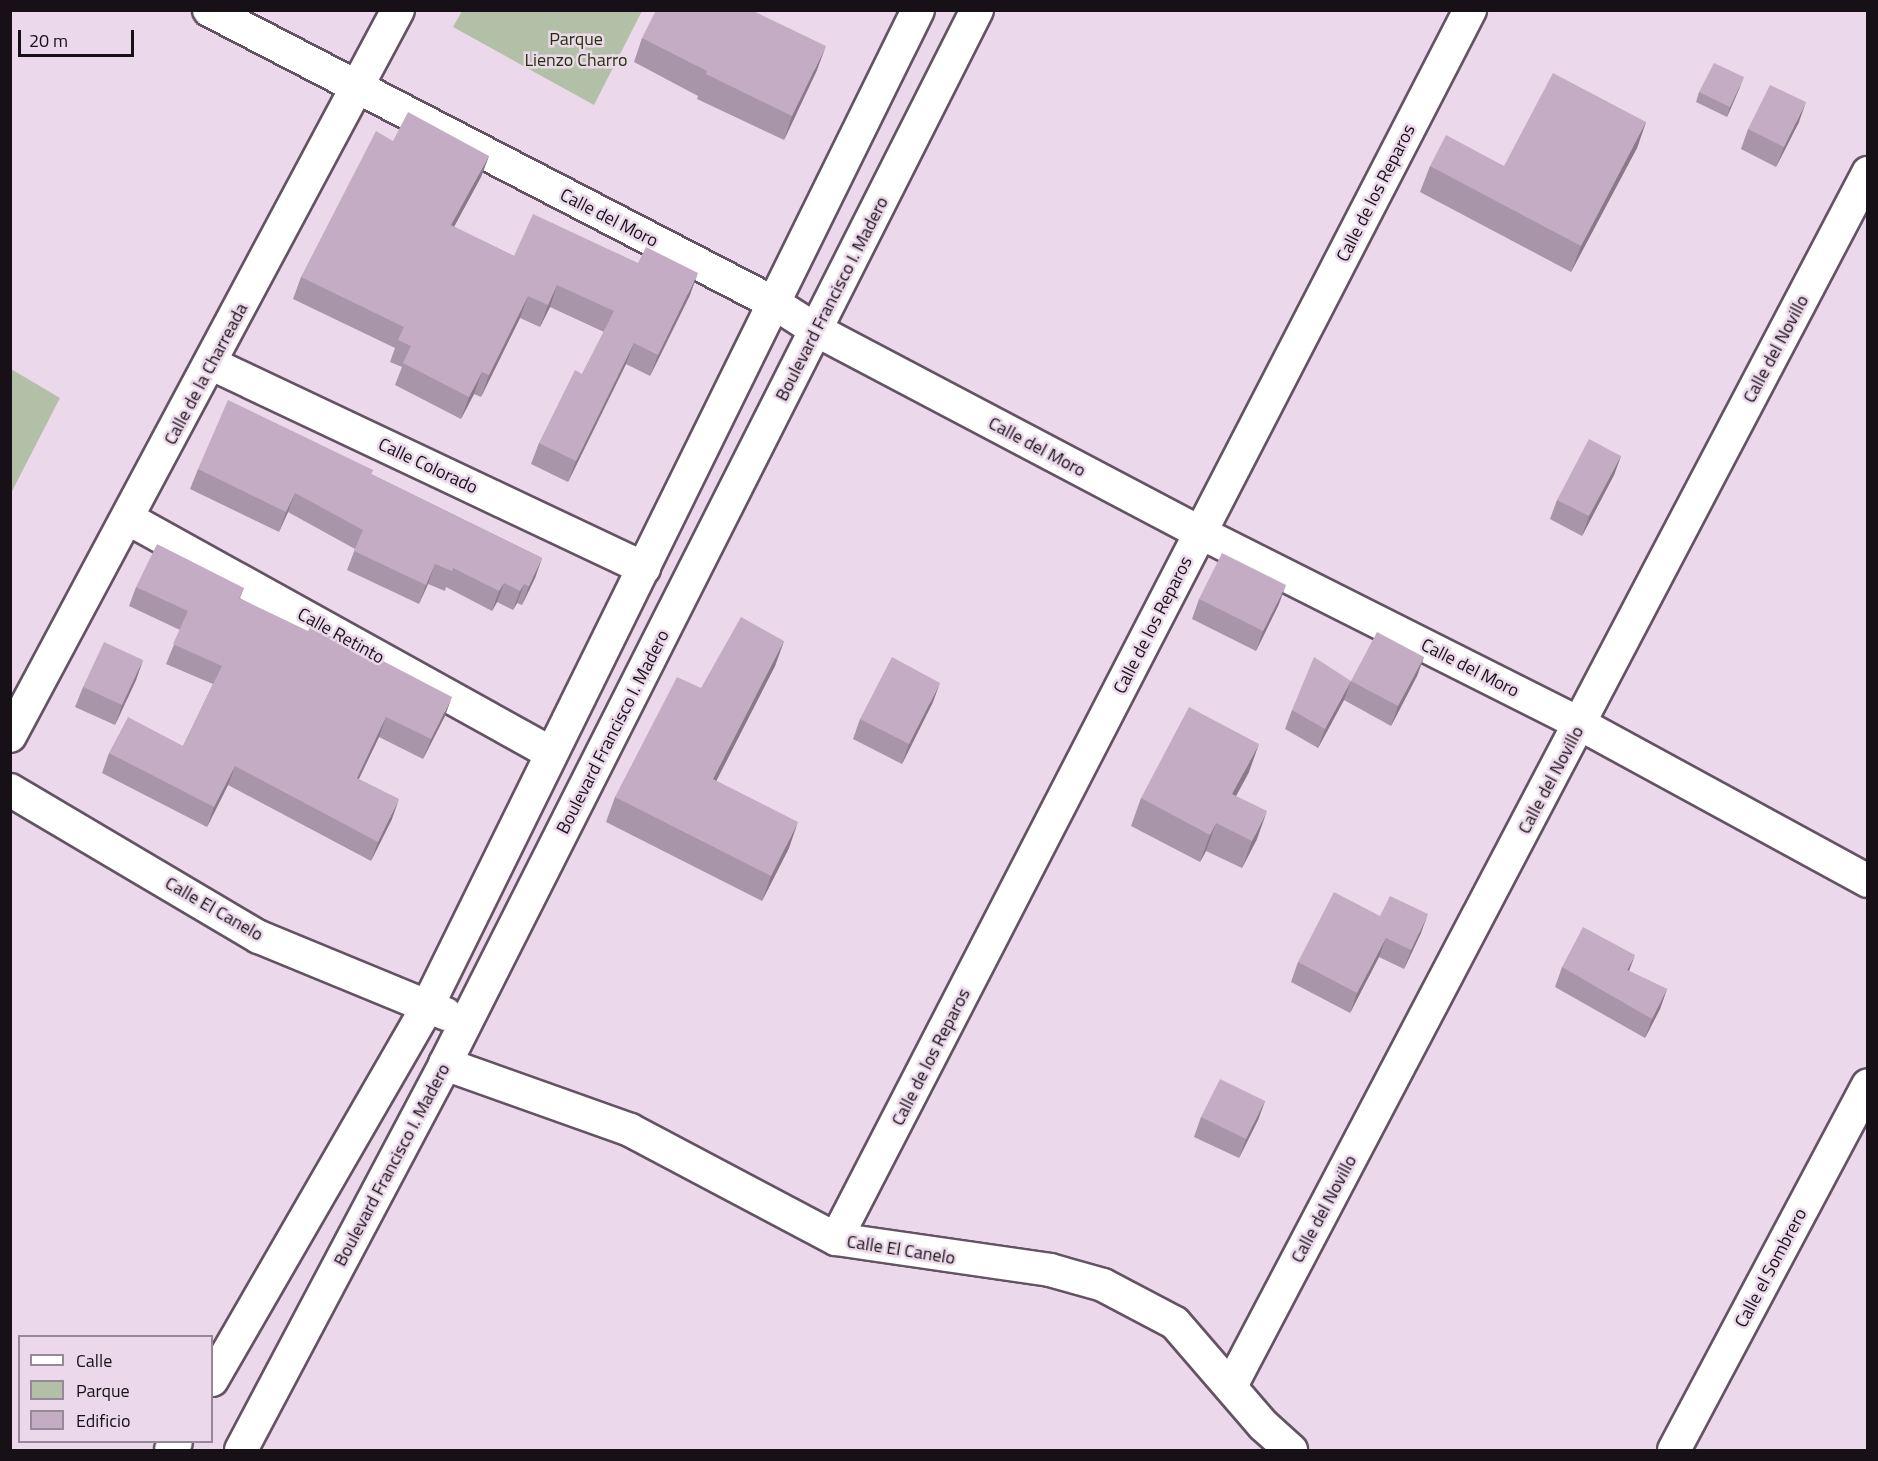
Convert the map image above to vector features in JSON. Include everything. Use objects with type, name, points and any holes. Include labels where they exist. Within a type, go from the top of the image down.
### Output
[{"type":"street","name":"Calle del Moro","points":[[209,10],[357,89],[774,303],[816,330],[1201,533],[1580,724],[1868,880]]},
{"type":"street","name":"Calle de la Charreada","points":[[10,736],[212,364],[398,10]]},
{"type":"street","points":[[213,1378],[427,1007],[918,10]]},
{"type":"street","name":"Boulevard Francisco I. Madero","points":[[241,1450],[445,1064],[977,10]]},
{"type":"street","name":"Calle de los Reparos","points":[[836,1239],[1470,10]]},
{"type":"street","name":"Calle del Novillo","points":[[1232,1384],[1868,173]]},
{"type":"street","name":"Calle Colorado","points":[[212,364],[644,568]]},
{"type":"street","name":"Calle Retinto","points":[[129,519],[552,753]]},
{"type":"street","name":"Calle El Canelo","points":[[10,790],[259,937],[466,1022]]},
{"type":"street","name":"Calle El Canelo","points":[[445,1064],[630,1130],[836,1239],[1050,1270],[1103,1285],[1175,1323],[1232,1384],[1263,1425],[1291,1450]]},
{"type":"street","name":"Calle el Sombrero","points":[[1674,1450],[1868,1085]]},
{"type":"green space","name":"Parque Lienzo Charro","points":[[462,11],[642,11],[594,105],[453,27]]},
{"type":"green space","points":[[11,369],[60,398],[11,493]]},
{"type":"building","points":[[656,10],[751,10],[826,46],[792,116],[706,74],[707,71],[642,38]]},
{"type":"building","points":[[1714,63],[1744,77],[1730,107],[1699,92]]},
{"type":"building","points":[[1553,73],[1646,122],[1581,246],[1430,166],[1446,135],[1504,166]]},
{"type":"building","points":[[1770,85],[1806,102],[1784,147],[1748,129]]},
{"type":"building","points":[[408,112],[489,156],[451,225],[514,256],[533,214],[638,263],[646,247],[698,273],[658,355],[634,343],[576,461],[539,443],[575,370],[582,374],[614,311],[557,285],[548,305],[528,296],[489,375],[482,372],[469,397],[403,363],[411,346],[398,340],[404,327],[301,277],[376,131],[393,141]]},
{"type":"building","points":[[228,400],[373,470],[371,474],[542,558],[529,586],[524,584],[520,591],[504,583],[499,591],[453,568],[452,571],[435,564],[426,585],[354,551],[363,530],[295,493],[286,512],[198,469]]},
{"type":"building","points":[[1589,439],[1621,456],[1589,516],[1557,500]]},
{"type":"building","points":[[157,544],[244,588],[239,598],[308,631],[310,627],[362,650],[452,697],[431,739],[386,717],[357,778],[399,799],[378,842],[235,766],[214,807],[109,753],[128,717],[183,746],[222,666],[173,644],[188,611],[136,587]]},
{"type":"building","points":[[1222,553],[1286,585],[1263,631],[1199,599]]},
{"type":"building","points":[[741,617],[784,641],[713,779],[798,822],[771,876],[615,797],[677,677],[701,688]]},
{"type":"building","points":[[1377,632],[1424,657],[1398,706],[1351,681]]},
{"type":"building","points":[[104,642],[143,660],[122,705],[83,687]]},
{"type":"building","points":[[892,657],[940,683],[909,744],[860,719]]},
{"type":"building","points":[[1314,657],[1351,681],[1325,729],[1292,710]]},
{"type":"building","points":[[1189,707],[1259,744],[1232,794],[1267,811],[1252,841],[1216,823],[1210,835],[1141,798]]},
{"type":"building","points":[[1334,892],[1380,916],[1390,896],[1428,914],[1411,950],[1386,938],[1357,993],[1298,962]]},
{"type":"building","points":[[1583,927],[1635,955],[1627,970],[1667,989],[1652,1019],[1562,967]]},
{"type":"building","points":[[1220,1079],[1265,1101],[1246,1139],[1201,1117]]}]
